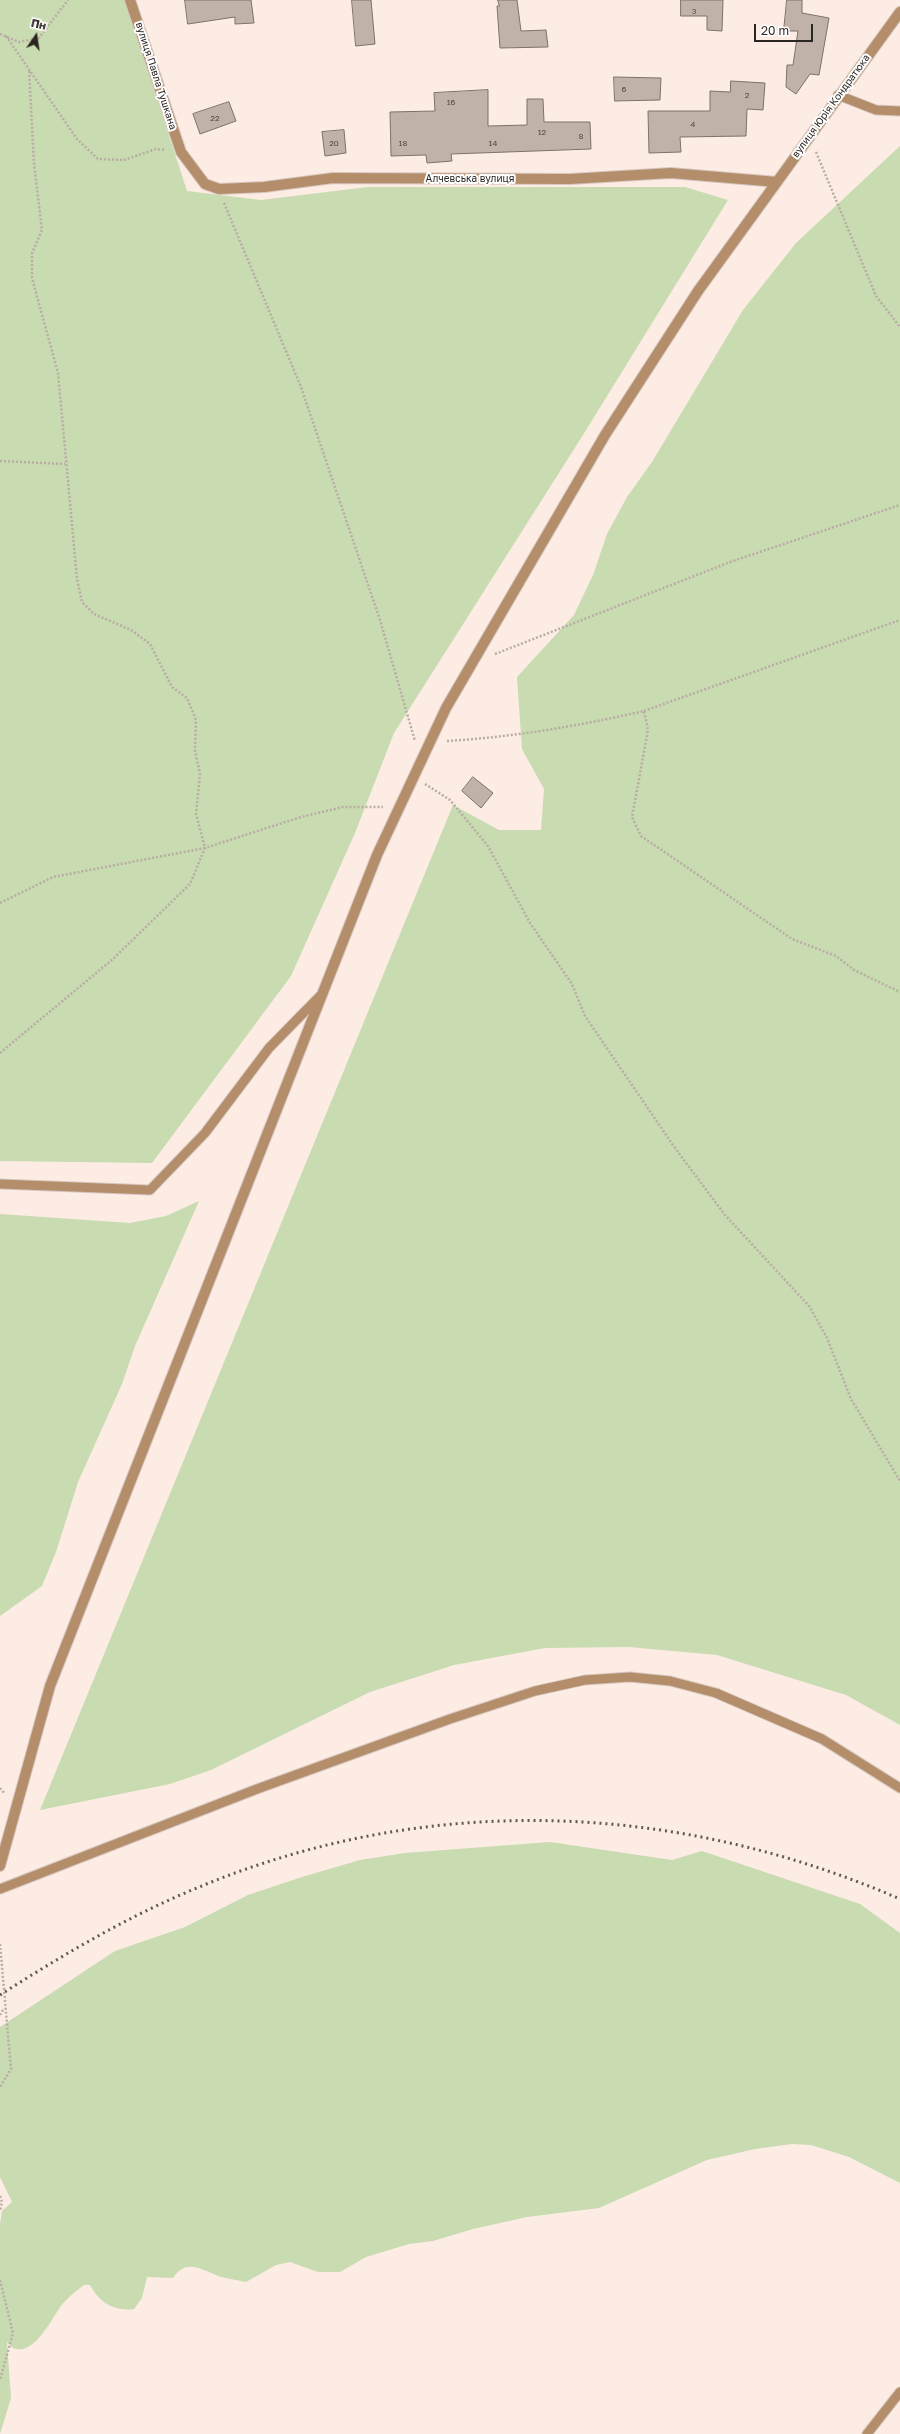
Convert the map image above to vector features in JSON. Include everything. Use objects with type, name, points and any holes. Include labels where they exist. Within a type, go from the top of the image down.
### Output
[{"type":"street","name":"вулиця Павла Тушкана","points":[[130,0],[181,152]]},
{"type":"street","name":"вулиця Юрія Кондратюка","points":[[0,1866],[50,1686],[196,1320],[320,996],[377,855],[446,708],[605,434],[698,291],[809,135],[900,12]]},
{"type":"street","points":[[181,152],[205,184],[219,189]]},
{"type":"street","name":"Алчевська вулиця","points":[[219,189],[264,187],[333,178],[570,179],[671,173],[777,182]]},
{"type":"lane","points":[[838,95],[876,110],[900,111]]},
{"type":"lane","points":[[0,1184],[150,1190],[205,1133],[269,1048],[320,996]]},
{"type":"lane","points":[[0,1889],[257,1789],[450,1719],[535,1691],[585,1680],[630,1677],[670,1681],[716,1693],[822,1739],[900,1788]]},
{"type":"lane","points":[[867,2434],[900,2392]]},
{"type":"path","points":[[0,34],[19,42],[39,38],[68,0]]},
{"type":"path","points":[[6,36],[77,139],[98,159],[124,160],[156,149],[181,152]]},
{"type":"path","points":[[0,1053],[114,959],[190,884],[205,848],[196,814],[200,774],[195,751],[196,720],[187,698],[172,687],[150,644],[131,630],[94,614],[82,602],[77,579],[65,464],[58,373],[32,278],[32,253],[42,230],[34,164],[29,69]]},
{"type":"path","points":[[809,135],[876,296],[900,328]]},
{"type":"path","points":[[219,189],[300,387],[380,620],[421,763]]},
{"type":"path","points":[[0,461],[65,464]]},
{"type":"path","points":[[472,663],[730,562],[900,505]]},
{"type":"path","points":[[430,742],[503,738],[576,726],[644,711],[900,620]]},
{"type":"path","points":[[644,711],[648,730],[632,817],[641,836],[792,939],[836,956],[854,970],[900,992]]},
{"type":"path","points":[[414,778],[450,800],[488,846],[530,923],[572,984],[585,1016],[675,1148],[725,1215],[809,1306],[827,1338],[851,1399],[900,1481]]},
{"type":"path","points":[[0,903],[53,877],[205,848],[301,817],[343,807],[401,806]]},
{"type":"path","points":[[0,1944],[5,1992],[4,2007],[11,2069],[0,2087]]},
{"type":"path","points":[[0,2015],[4,2007]]},
{"type":"path","points":[[0,2196],[2,2202],[0,2211]]},
{"type":"path","points":[[0,2280],[13,2333],[0,2380]]},
{"type":"green space","points":[[0,0],[125,0],[187,191],[261,200],[368,187],[685,187],[728,200],[583,435],[394,733],[355,833],[291,976],[152,1163],[0,1161]]},
{"type":"green space","points":[[900,146],[900,1725],[846,1695],[717,1655],[629,1647],[545,1648],[454,1665],[370,1692],[211,1770],[170,1784],[40,1810],[453,805],[499,830],[541,830],[544,789],[522,749],[517,677],[574,615],[593,575],[607,534],[627,497],[652,462],[743,310],[796,243]]},
{"type":"green space","points":[[199,1201],[135,1346],[122,1384],[78,1482],[56,1552],[42,1586],[0,1616],[0,1214],[130,1223],[166,1216]]},
{"type":"green space","points":[[550,1842],[672,1860],[702,1851],[860,1904],[900,1933],[900,2183],[849,2157],[811,2145],[792,2144],[755,2149],[707,2160],[599,2208],[527,2217],[473,2229],[433,2241],[409,2244],[366,2257],[340,2272],[318,2272],[290,2262],[276,2265],[246,2282],[221,2277],[196,2267],[184,2268],[173,2278],[147,2277],[142,2298],[134,2309],[127,2310],[108,2304],[98,2296],[90,2285],[84,2285],[63,2303],[42,2335],[35,2342],[28,2347],[21,2349],[13,2348],[7,2342],[11,2398],[0,2434],[0,2224],[2,2211],[12,2202],[0,2177],[0,2027],[115,1951],[185,1927],[248,1895],[360,1860],[405,1853]]},
{"type":"building","points":[[185,0],[251,0],[254,23],[235,24],[235,17],[188,24]]},
{"type":"building","points":[[352,0],[371,0],[375,44],[356,46]]},
{"type":"building","points":[[498,0],[517,0],[521,31],[546,30],[548,47],[500,48],[497,6],[499,6]]},
{"type":"building","points":[[681,0],[723,0],[722,31],[707,30],[707,16],[681,16]]},
{"type":"building","points":[[787,0],[802,0],[802,13],[829,18],[819,75],[810,74],[796,94],[786,87],[787,65],[793,65],[798,31],[784,31]]},
{"type":"building","points":[[614,77],[661,78],[660,100],[615,101]]},
{"type":"building","points":[[731,81],[765,83],[763,110],[747,109],[746,136],[680,137],[681,152],[649,153],[648,111],[710,111],[710,91],[730,92]]},
{"type":"building","points":[[488,90],[488,126],[527,125],[527,99],[543,99],[544,122],[590,122],[591,149],[451,154],[452,161],[427,163],[426,155],[391,156],[390,112],[435,111],[434,93]]},
{"type":"building","points":[[229,102],[236,121],[200,134],[193,114]]},
{"type":"building","points":[[344,130],[346,153],[325,156],[322,132]]},
{"type":"building","points":[[473,777],[493,793],[481,808],[462,791]]},
{"type":"railway","points":[[0,1995],[94,1938],[142,1913],[192,1890],[279,1858],[368,1836],[457,1824],[547,1821],[636,1827],[726,1842],[814,1866],[900,1899]]}]
